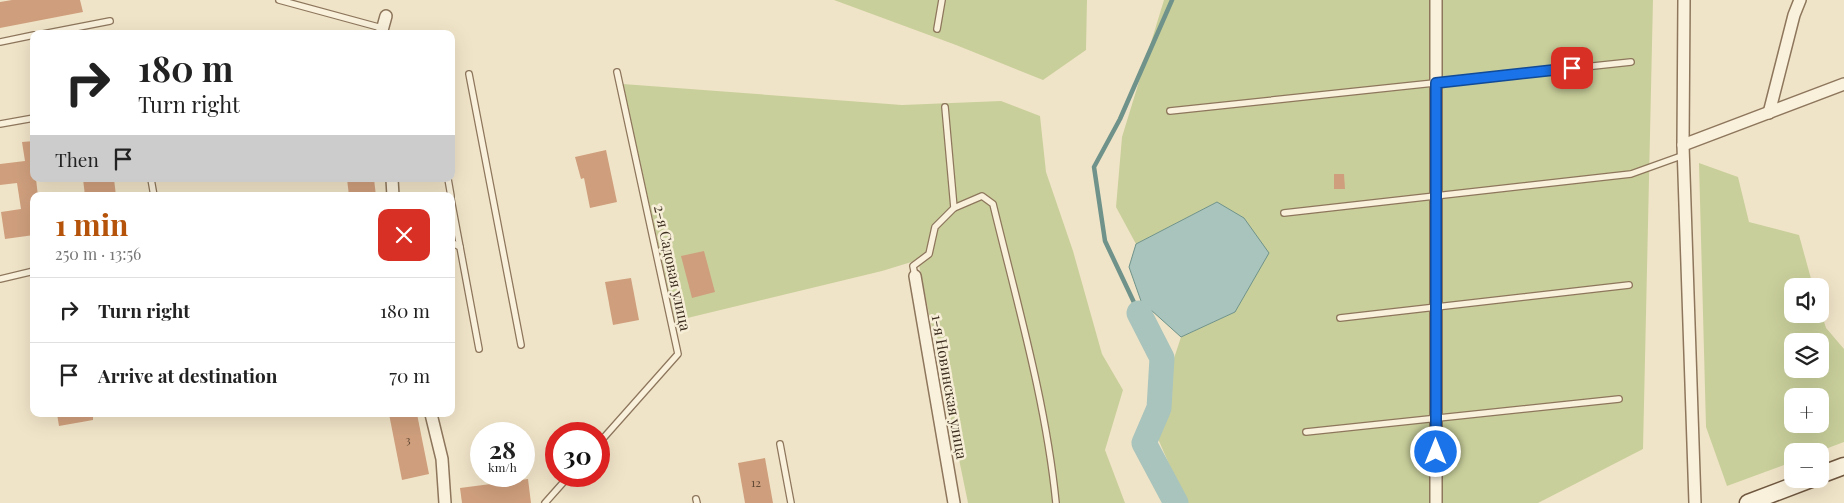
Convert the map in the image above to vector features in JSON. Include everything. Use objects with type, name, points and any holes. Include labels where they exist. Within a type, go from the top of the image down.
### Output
[{"type":"main road","points":[[1829,472],[1844,466]]},
{"type":"main road","points":[[1748,503],[1787,488]]},
{"type":"street","points":[[1436,0],[1436,503]]},
{"type":"street","points":[[1684,0],[1684,150],[1695,503]]},
{"type":"street","points":[[1769,113],[1794,15],[1800,0]]},
{"type":"street","points":[[382,30],[386,16]]},
{"type":"street","points":[[1684,150],[1769,113],[1844,84]]},
{"type":"street","name":"1-я Новинская улица","points":[[915,276],[954,503]]},
{"type":"street","points":[[432,417],[444,468],[445,503]]},
{"type":"lane","points":[[279,0],[379,30]]},
{"type":"lane","points":[[937,28],[942,0]]},
{"type":"lane","points":[[63,30],[110,21]]},
{"type":"lane","points":[[0,42],[30,37]]},
{"type":"lane","points":[[1170,110],[1631,62]]},
{"type":"lane","name":"2-я Садовая улица","points":[[610,431],[678,354],[617,72]]},
{"type":"lane","points":[[469,74],[521,345]]},
{"type":"lane","points":[[945,107],[954,208]]},
{"type":"lane","points":[[0,124],[30,119]]},
{"type":"lane","points":[[1284,213],[1630,174],[1684,150]]},
{"type":"lane","points":[[915,276],[913,266],[929,254],[935,228],[954,208],[982,196],[992,204],[1038,386],[1053,469],[1056,503]]},
{"type":"lane","points":[[455,220],[480,349]]},
{"type":"lane","points":[[455,245],[460,248]]},
{"type":"lane","points":[[0,279],[30,272]]},
{"type":"lane","points":[[1340,318],[1629,285]]},
{"type":"lane","points":[[1306,432],[1619,399]]},
{"type":"lane","points":[[780,444],[791,503]]},
{"type":"lane","points":[[545,503],[559,487]]},
{"type":"green space","points":[[834,0],[1087,0],[1086,50],[1043,80],[956,45]]},
{"type":"green space","points":[[1164,0],[1653,0],[1643,449],[1538,503],[1186,503],[1152,425],[1181,337],[1235,312],[1217,202],[1136,244],[1116,207],[1122,137]]},
{"type":"green space","points":[[623,84],[902,105],[1001,101],[1040,116],[1046,172],[1073,251],[1102,354],[1123,390],[1105,450],[1125,503],[968,503],[918,260],[882,271],[675,321]]},
{"type":"green space","points":[[1699,163],[1738,177],[1749,222],[1799,235],[1811,278],[1784,278],[1784,323],[1824,323],[1826,328],[1844,349],[1844,442],[1829,448],[1829,443],[1784,443],[1784,465],[1727,486],[1706,427]]},
{"type":"water","points":[[1217,202],[1244,218],[1269,253],[1235,312],[1181,337],[1141,301],[1129,267],[1136,244]]},
{"type":"building","points":[[12,0],[80,0],[83,12],[0,28],[0,2]]},
{"type":"building","points":[[30,141],[30,182],[36,182],[38,192],[30,192],[30,236],[5,239],[1,212],[21,209],[17,183],[0,185],[0,164],[25,161],[22,142]]},
{"type":"building","points":[[606,150],[617,202],[590,208],[584,178],[581,179],[575,157]]},
{"type":"building","points":[[1334,174],[1344,174],[1345,189],[1334,189]]},
{"type":"building","points":[[83,182],[114,182],[116,192],[85,192]]},
{"type":"building","points":[[347,182],[374,182],[376,192],[349,192]]},
{"type":"building","points":[[704,251],[715,292],[692,298],[681,256]]},
{"type":"building","points":[[631,278],[639,320],[613,325],[605,282]]},
{"type":"building","points":[[58,417],[93,417],[93,420],[59,426]]},
{"type":"building","points":[[390,417],[418,417],[429,474],[402,480]]},
{"type":"building","points":[[765,458],[773,503],[745,503],[738,463]]},
{"type":"building","points":[[529,487],[531,503],[462,503],[460,488]]},
{"type":"waterway","points":[[1139,313],[1105,241],[1094,167],[1120,119],[1172,0]]},
{"type":"waterway","points":[[1139,313],[1162,358],[1159,408],[1144,443],[1176,503]]},
{"type":"route","points":[[1436,452],[1436,83],[1572,68]]}]
